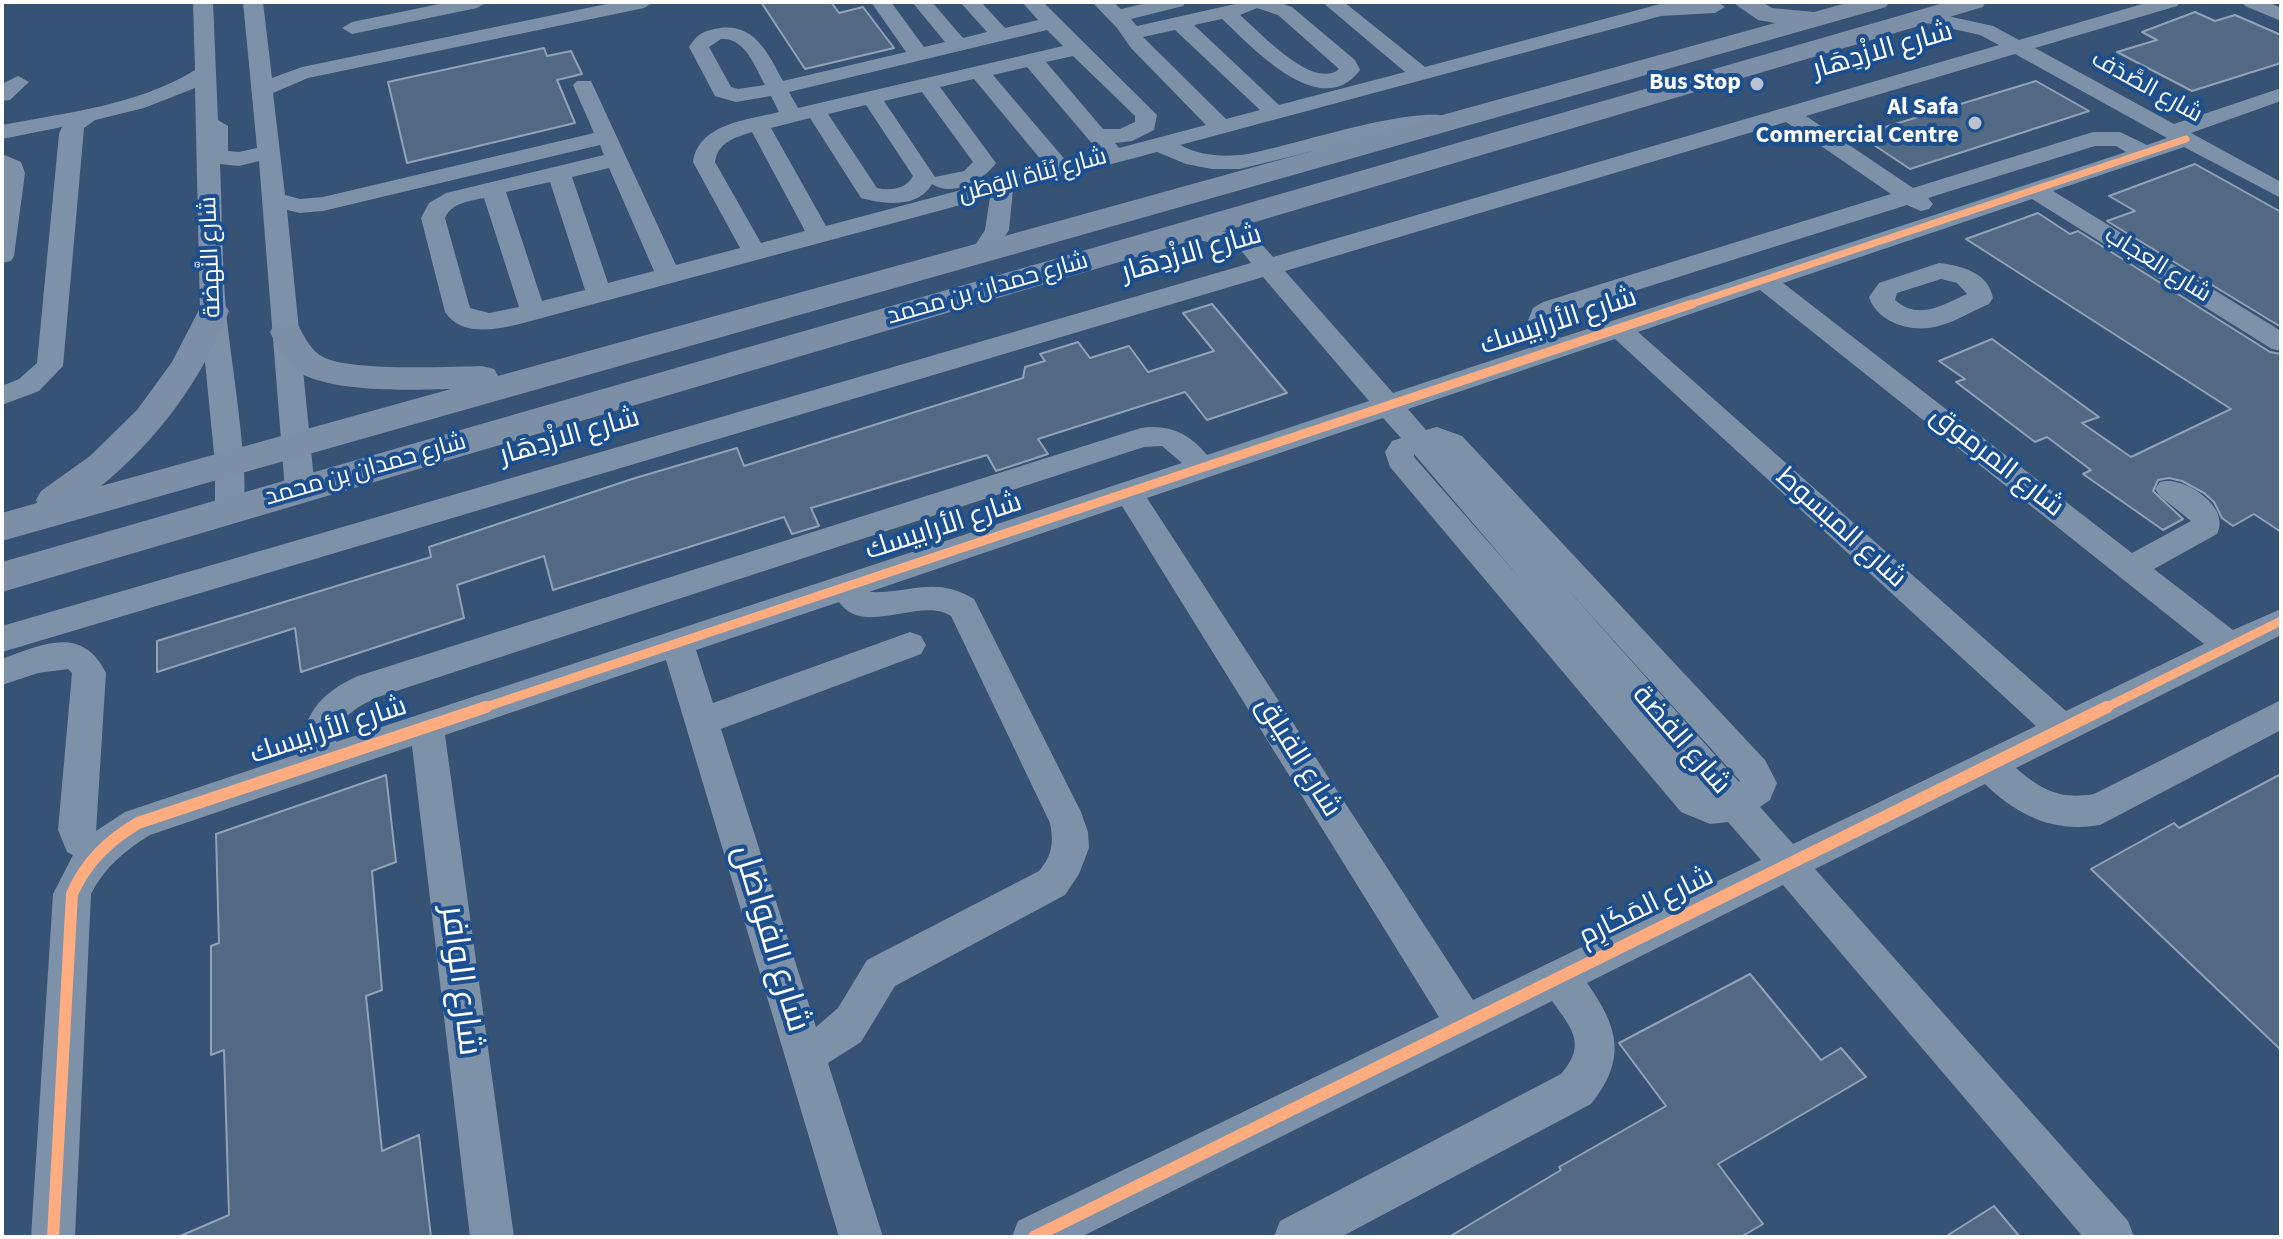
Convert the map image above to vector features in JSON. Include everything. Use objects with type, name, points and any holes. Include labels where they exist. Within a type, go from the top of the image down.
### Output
[{"type":"main road","name":"شارع حمدان بن محمد","points":[[2,577],[229,486],[255,473],[297,444],[1877,2]]},
{"type":"main road","points":[[1723,4],[1767,15],[1825,17]]},
{"type":"main road","points":[[1723,4],[1747,21],[1750,30],[1744,39]]},
{"type":"main road","name":"شارع حمدان بن محمد","points":[[2,525],[229,486],[300,490],[1925,17],[1978,11]]},
{"type":"main road","points":[[2,525],[69,492],[106,464],[187,367],[205,335],[213,311]]},
{"type":"main road","points":[[349,476],[331,469],[333,461],[351,450],[689,352],[735,333],[760,316]]},
{"type":"main road","points":[[286,332],[303,360],[337,372],[464,378],[573,365]]},
{"type":"main road","points":[[2,551],[229,486]]},
{"type":"street","name":"شارع النَّهضة","points":[[203,2],[213,311],[229,486]]},
{"type":"street","points":[[253,2],[278,234],[300,490]]},
{"type":"street","points":[[347,2],[358,61]]},
{"type":"street","points":[[352,28],[440,6],[477,2]]},
{"type":"street","points":[[262,79],[644,2]]},
{"type":"street","points":[[871,97],[924,176],[946,182],[962,180],[978,173],[985,163],[928,84],[881,2]]},
{"type":"street","points":[[922,2],[958,45]]},
{"type":"street","points":[[970,2],[1001,35]]},
{"type":"street","points":[[1032,2],[1076,49],[1093,60],[1146,115],[1146,125],[1135,133],[1098,136]]},
{"type":"street","points":[[1110,9],[1176,2]]},
{"type":"street","points":[[1332,2],[1421,74]]},
{"type":"street","points":[[1620,2],[1658,9]]},
{"type":"street","name":"شارع الازْدِهَار","points":[[2,639],[1257,255],[1788,114],[2170,2]]},
{"type":"street","points":[[2252,2],[2281,15]]},
{"type":"street","points":[[1130,34],[1261,3],[1285,11],[1323,42],[1349,65],[1348,75],[1333,81],[1304,78],[1227,13]]},
{"type":"street","name":"شارع بُنَاة الوَطَن","points":[[496,180],[454,198],[434,213],[455,305],[464,317],[486,322],[533,312],[1658,9],[1723,4]]},
{"type":"street","points":[[1110,9],[1130,34],[1221,127]]},
{"type":"street","name":"شارع الصَّدَف","points":[[1978,11],[2017,46],[2281,191]]},
{"type":"street","points":[[792,116],[776,89],[1051,23]]},
{"type":"street","points":[[1181,24],[1275,113]]},
{"type":"street","points":[[754,252],[704,162],[708,146],[725,134],[1076,49]]},
{"type":"street","points":[[1032,59],[1114,156]]},
{"type":"street","points":[[979,72],[1062,170]]},
{"type":"street","points":[[584,85],[668,275]]},
{"type":"street","points":[[2,132],[153,99],[184,86],[208,91]]},
{"type":"street","points":[[153,99],[184,100],[208,91]]},
{"type":"street","points":[[208,91],[217,108],[217,151],[222,158],[239,159],[267,152]]},
{"type":"street","name":"شارع الأرابيسك","points":[[53,1237],[72,894],[78,878],[99,850],[138,823],[2145,153],[2179,135],[2281,94]]},
{"type":"street","points":[[815,110],[869,193],[886,197],[905,194],[919,187],[924,176]]},
{"type":"street","points":[[2,396],[29,385],[50,366],[70,134],[74,125],[92,112]]},
{"type":"street","points":[[1788,114],[1945,219]]},
{"type":"street","points":[[1159,144],[1188,159],[1212,164],[1248,162],[1377,128],[1457,121]]},
{"type":"street","points":[[758,124],[819,235]]},
{"type":"street","points":[[1555,349],[1538,328],[1542,314],[1552,308],[2102,137],[2120,139],[2145,153]]},
{"type":"street","points":[[274,199],[290,205],[323,204],[559,173],[612,148]]},
{"type":"street","points":[[496,180],[612,148]]},
{"type":"street","points":[[2,161],[13,167],[14,173],[2,256]]},
{"type":"street","points":[[559,173],[599,294]]},
{"type":"street","points":[[496,180],[533,312]]},
{"type":"street","points":[[982,253],[991,244],[999,227],[1001,186]]},
{"type":"street","name":"شارع العجاب","points":[[2034,190],[2281,343]]},
{"type":"street","points":[[278,234],[297,218],[323,204]]},
{"type":"street","points":[[1257,255],[1250,226],[1261,210]]},
{"type":"street","points":[[1189,231],[1257,255]]},
{"type":"street","points":[[1900,235],[1938,260],[1948,272]]},
{"type":"street","name":"شارع الفضة","points":[[1257,255],[2112,1237]]},
{"type":"street","name":"شارع المرموق","points":[[1763,280],[2230,646]]},
{"type":"street","name":"شارع المبسوط","points":[[1618,328],[2062,729]]},
{"type":"street","points":[[318,761],[318,730],[323,718],[335,704],[370,686],[1141,438],[1166,435],[1176,439],[1201,467]]},
{"type":"street","points":[[2130,568],[2206,526],[2199,509],[2170,489]]},
{"type":"street","name":"شارع الفيلق","points":[[1128,491],[1466,1024]]},
{"type":"street","points":[[804,1053],[838,1037],[860,1008],[865,992],[881,973],[1052,883],[1062,872],[1071,847],[1068,823],[963,608],[941,597],[866,605],[852,599],[845,586]]},
{"type":"street","name":"شارع المَكَارِم","points":[[1034,1237],[2281,621]]},
{"type":"street","name":"شارع الفواضل","points":[[677,642],[861,1237]]},
{"type":"street","points":[[701,722],[910,645]]},
{"type":"street","points":[[2,672],[52,656],[80,658],[87,665],[89,673],[76,830],[80,841],[99,850]]},
{"type":"street","points":[[1989,765],[2019,794],[2039,806],[2060,813],[2082,814],[2100,809],[2281,714]]},
{"type":"street","name":"شارع الوافر","points":[[427,725],[492,1237]]},
{"type":"street","points":[[1296,1237],[1576,1089],[1592,1073],[1597,1055],[1596,1036],[1559,978]]},
{"type":"building","points":[[761,2],[831,2],[839,13],[863,7],[894,48],[805,69]]},
{"type":"building","points":[[2195,12],[2215,21],[2235,15],[2281,35],[2281,63],[2192,91],[2117,52],[2157,40],[2142,32]]},
{"type":"building","points":[[544,48],[547,56],[571,51],[582,74],[557,80],[575,123],[407,163],[388,82]]},
{"type":"building","name":"Al Safa Commercial Centre","points":[[2036,81],[2089,111],[1910,169],[1859,135]]},
{"type":"building","points":[[2195,164],[2281,212],[2281,327],[2107,221],[2135,211],[2109,196]]},
{"type":"building","points":[[2038,213],[2070,234],[2078,231],[2270,352],[2281,354],[2281,532],[2254,514],[2233,526],[2222,518],[2214,502],[2204,493],[2169,478],[2158,480],[2153,491],[2183,519],[2163,530],[2083,474],[2091,470],[2047,437],[2035,442],[1956,382],[1965,379],[1939,361],[1992,339],[2099,417],[2082,423],[2131,457],[2231,409],[1966,239]]},
{"type":"building","points":[[1212,304],[1287,393],[1207,420],[1185,392],[1038,439],[1048,454],[996,471],[987,455],[811,508],[819,526],[792,534],[784,517],[553,590],[544,556],[457,585],[464,618],[301,672],[295,628],[157,672],[157,641],[431,557],[429,547],[632,479],[737,448],[744,466],[1023,378],[1025,367],[1045,361],[1040,354],[1078,342],[1090,358],[1129,346],[1148,372],[1214,351],[1183,313]]},
{"type":"building","points":[[2281,774],[2281,1050],[2091,869],[2174,823],[2179,828]]},
{"type":"building","points":[[386,775],[396,862],[372,871],[382,990],[366,996],[382,1151],[419,1135],[431,1237],[178,1237],[229,1215],[224,1050],[211,1055],[211,946],[219,943],[216,834]]},
{"type":"building","points":[[1750,974],[1821,1060],[1841,1048],[1866,1077],[1718,1164],[1763,1224],[1741,1237],[1449,1237],[1561,1170],[1559,1167],[1666,1106],[1619,1043]]},
{"type":"building","points":[[1994,1206],[2020,1237],[1945,1237]]},
{"type":"cycle path","points":[[53,1237],[72,894],[83,871],[98,852],[138,823],[2186,139]]},
{"type":"cycle path","points":[[1034,1237],[2281,621]]},
{"type":"place","name":"Bus Stop","points":[[1757,84]]},
{"type":"place","name":"Al Safa Commercial Centre","points":[[1975,123]]}]
